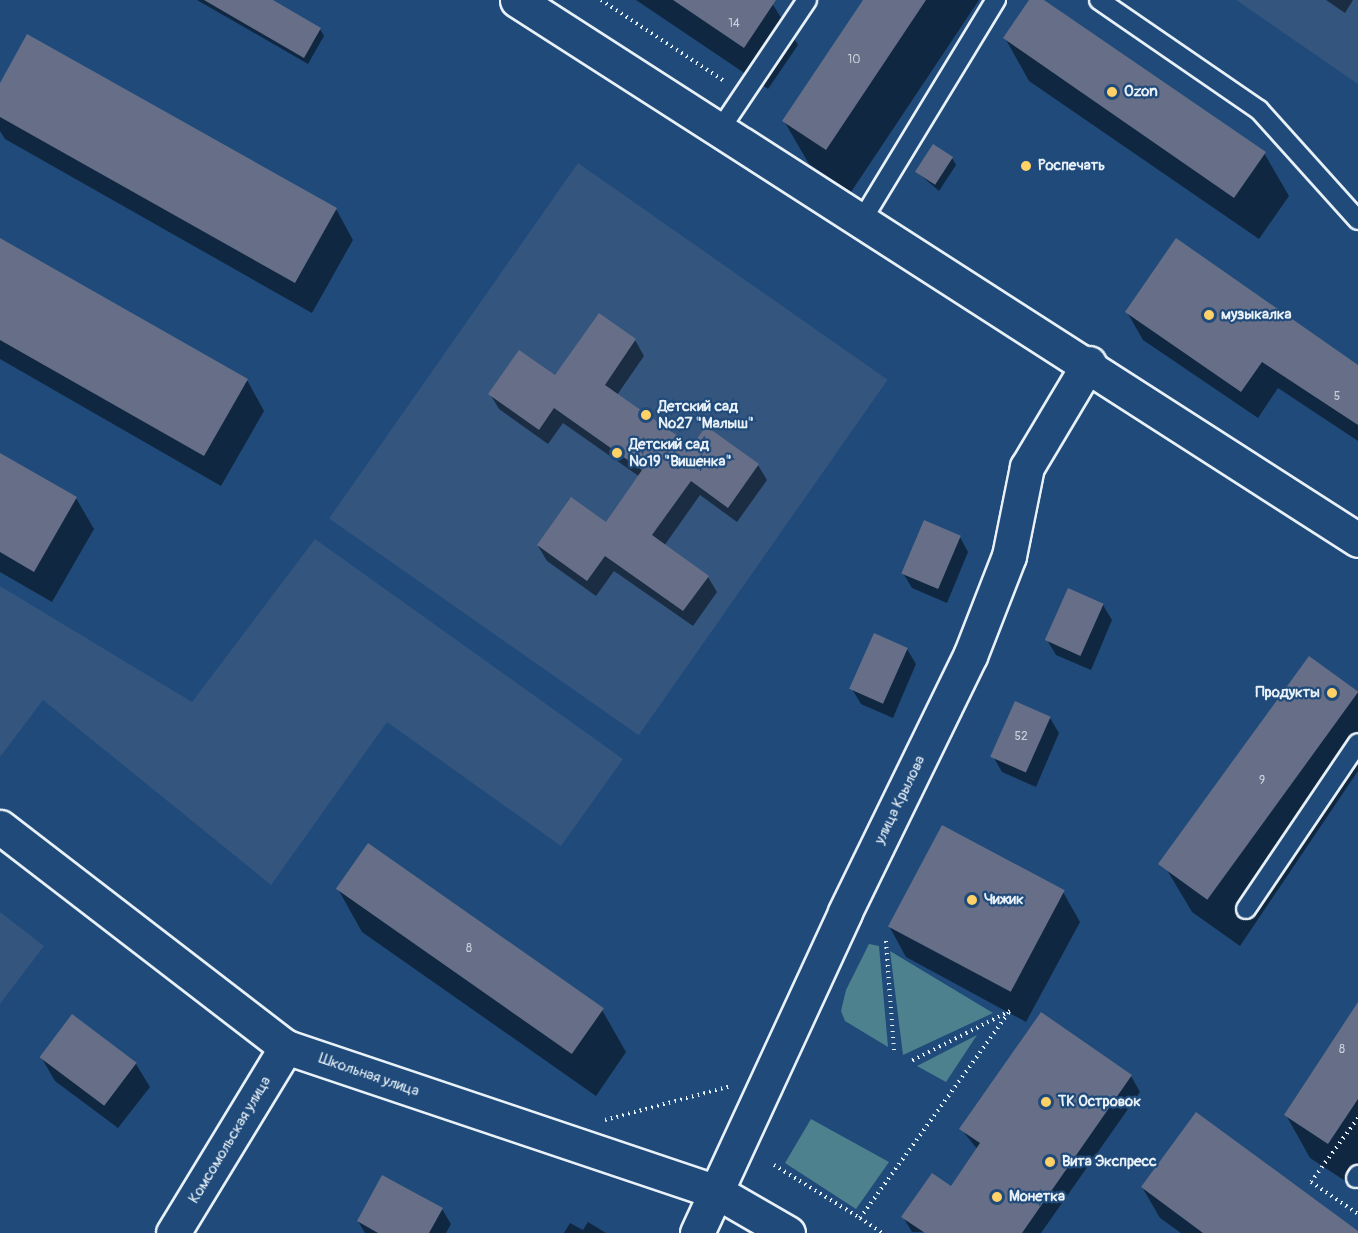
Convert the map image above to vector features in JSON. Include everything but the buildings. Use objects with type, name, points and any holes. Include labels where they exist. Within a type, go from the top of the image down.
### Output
[{"type":"street","points":[[517,0],[719,131],[1089,363],[1358,540]]},
{"type":"street","name":"улица Крылова","points":[[697,1233],[970,656],[1009,556],[1027,467],[1089,363]]},
{"type":"street","name":"Школьная улица","points":[[0,827],[286,1047],[717,1192],[788,1233]]},
{"type":"street","name":"Комсомольская улица","points":[[173,1233],[286,1047]]},
{"type":"lane","points":[[719,131],[807,0]]},
{"type":"lane","points":[[862,220],[996,0]]},
{"type":"lane","points":[[1099,0],[1259,110],[1358,220]]},
{"type":"lane","points":[[1246,909],[1358,743]]},
{"type":"path","points":[[602,0],[744,94]]},
{"type":"path","points":[[886,941],[894,1052]]},
{"type":"path","points":[[860,1218],[1010,1011],[909,1062]]},
{"type":"path","points":[[549,1136],[770,1075]]},
{"type":"path","points":[[774,1165],[882,1233]]},
{"type":"shaded area","points":[[1236,0],[1358,0],[1358,84]]},
{"type":"shaded area","name":"Детский сад №19 \"Вишенка\"","points":[[578,163],[888,380],[639,735],[329,519]]},
{"type":"shaded area","points":[[315,539],[623,759],[561,846],[387,722],[271,885],[43,700],[0,757],[0,586],[192,702]]},
{"type":"shaded area","points":[[0,912],[44,946],[0,1004]]},
{"type":"green space","points":[[869,944],[879,946],[888,1047],[845,1021],[841,1011],[846,990]]},
{"type":"green space","points":[[890,951],[993,1013],[903,1055]]},
{"type":"green space","points":[[977,1035],[946,1082],[917,1066]]},
{"type":"green space","points":[[811,1119],[889,1162],[856,1209],[785,1163]]},
{"type":"place","name":"Ozon","points":[[1112,92]]},
{"type":"place","name":"Роспечать","points":[[1026,166]]},
{"type":"place","name":"музыкалка","points":[[1209,315]]},
{"type":"place","name":"Детский сад №27 \"Малыш\"","points":[[646,415]]},
{"type":"place","name":"Детский сад №19 \"Вишенка\"","points":[[617,453]]},
{"type":"place","name":"Продукты","points":[[1332,693]]},
{"type":"place","name":"Чижик","points":[[972,900]]},
{"type":"place","name":"ТК Островок","points":[[1046,1102]]},
{"type":"place","name":"Вита Экспресс","points":[[1050,1162]]},
{"type":"place","name":"Монетка","points":[[997,1197]]}]
